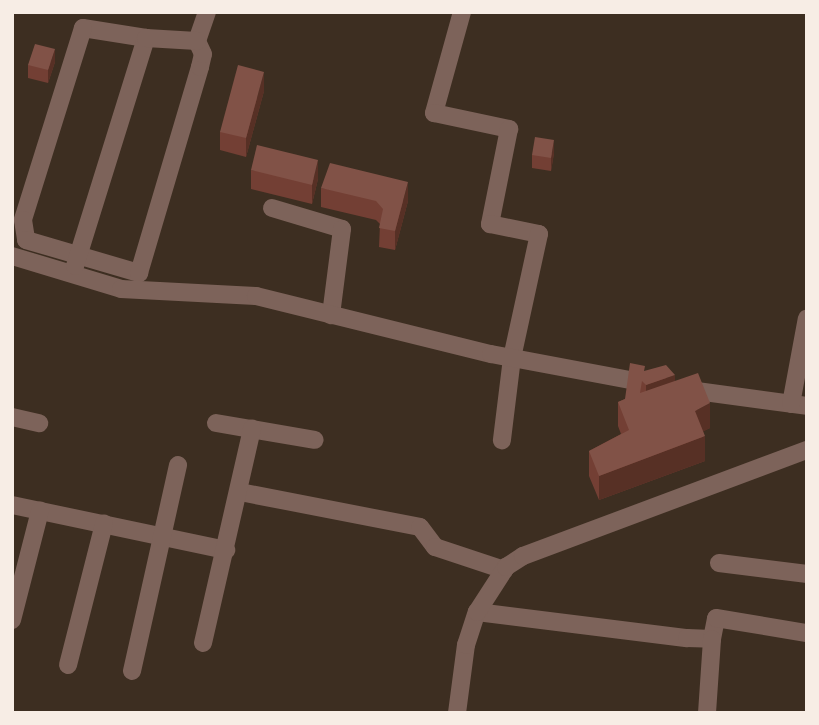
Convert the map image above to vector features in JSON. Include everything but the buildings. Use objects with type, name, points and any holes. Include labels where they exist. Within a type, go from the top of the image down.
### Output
[{"type":"street","points":[[197,41],[146,38],[83,28],[23,227],[26,240],[139,273],[200,67],[203,54],[197,41],[207,12]]},
{"type":"street","points":[[462,12],[434,113],[509,129],[490,224],[538,234],[512,358],[502,440]]},
{"type":"street","points":[[72,276],[146,38]]},
{"type":"street","points":[[272,208],[342,229],[331,315]]},
{"type":"street","points":[[12,256],[72,276],[157,293],[235,293],[512,358],[606,377],[799,405],[807,318]]},
{"type":"street","points":[[12,417],[39,423]]},
{"type":"street","points":[[216,423],[315,440]]},
{"type":"street","points":[[203,643],[240,492],[252,429]]},
{"type":"street","points":[[457,713],[466,645],[477,612],[504,570],[535,551],[807,450]]},
{"type":"street","points":[[132,671],[178,465]]},
{"type":"street","points":[[240,492],[420,527],[435,547],[504,570]]},
{"type":"street","points":[[12,505],[226,550]]},
{"type":"street","points":[[12,620],[40,511]]},
{"type":"street","points":[[68,665],[104,524]]},
{"type":"street","points":[[719,563],[807,574]]},
{"type":"street","points":[[477,612],[712,639]]},
{"type":"street","points":[[707,713],[716,618],[807,633]]}]
